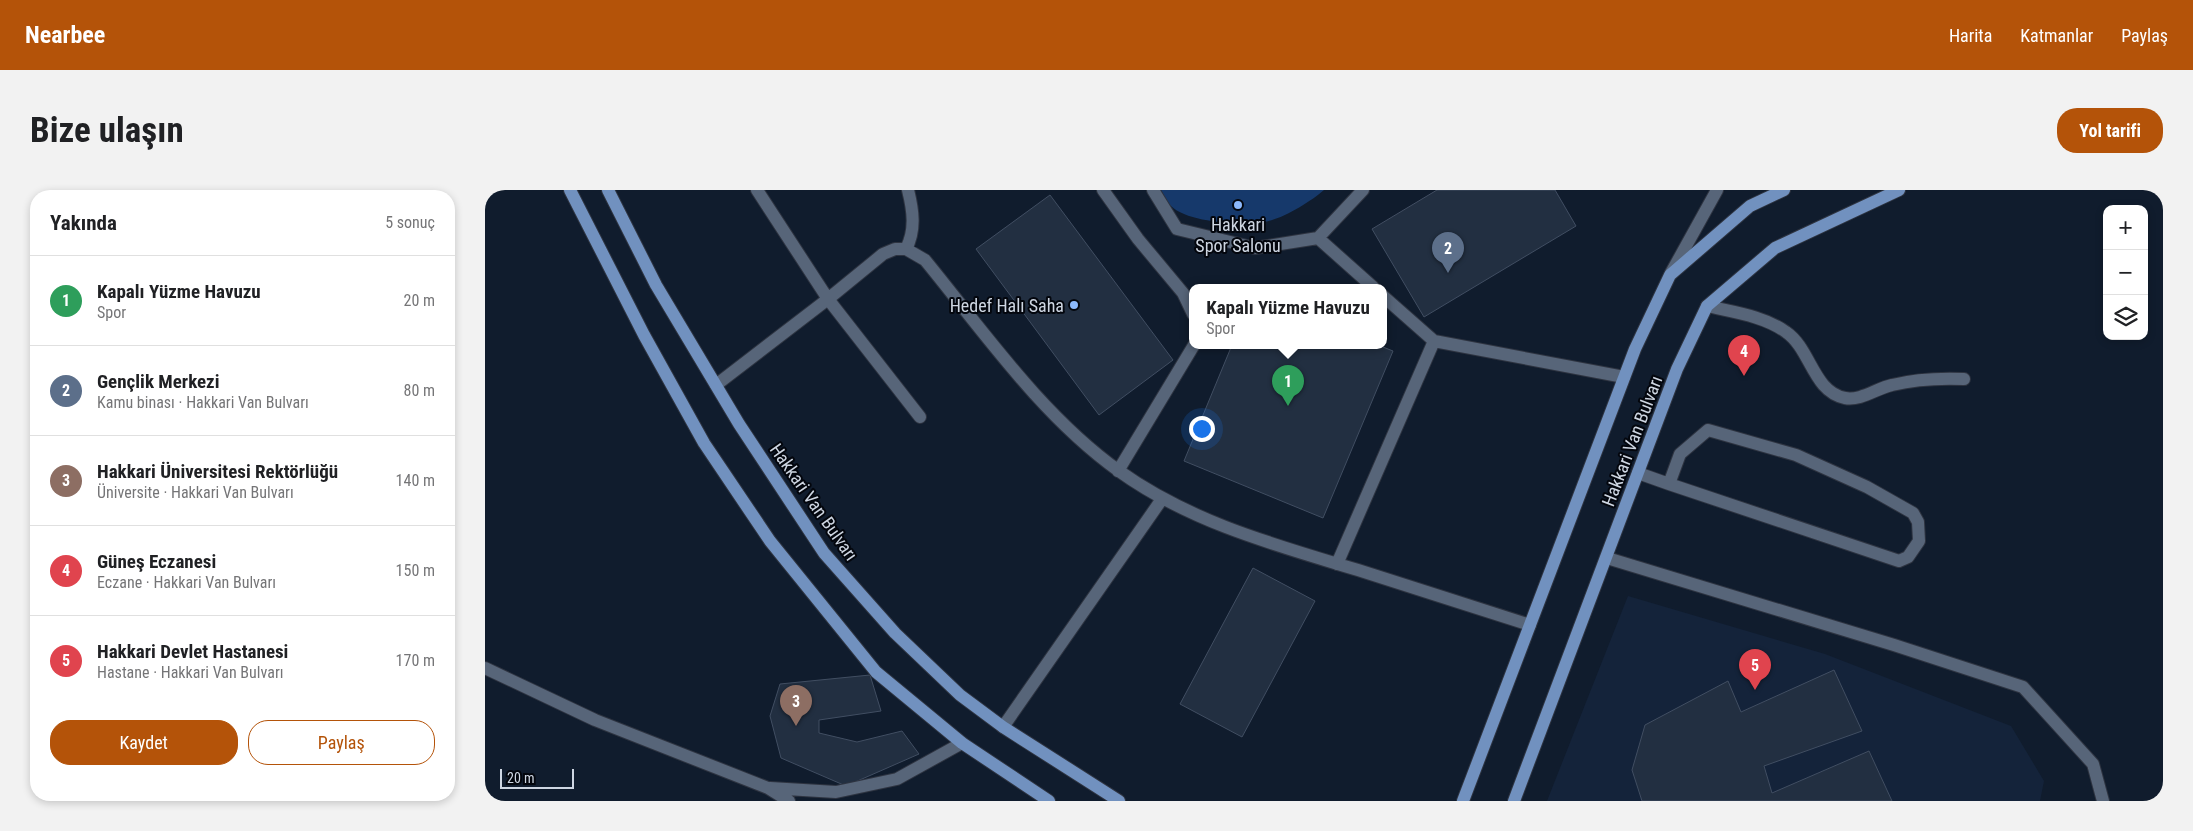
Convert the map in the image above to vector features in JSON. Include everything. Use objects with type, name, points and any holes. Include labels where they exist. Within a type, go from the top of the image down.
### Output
[{"type":"main road","points":[[570,190],[644,335],[704,443],[770,541],[876,672],[962,743],[1049,801]]},
{"type":"main road","name":"Hakkari Van Bulvarı","points":[[608,190],[656,285],[739,424],[824,554],[910,647],[960,695],[1003,727],[1119,801]]},
{"type":"main road","name":"Hakkari Van Bulvarı","points":[[1463,801],[1635,349],[1670,275],[1750,206],[1784,190]]},
{"type":"main road","name":"Hakkari Van Bulvarı","points":[[1514,801],[1677,369],[1707,306],[1775,248],[1899,190]]},
{"type":"street","points":[[757,190],[828,299],[920,418]]},
{"type":"street","points":[[906,249],[911,240],[913,211],[908,190]]},
{"type":"street","points":[[1103,190],[1138,239],[1183,293],[1189,306]]},
{"type":"street","points":[[1153,190],[1177,229],[1255,248],[1318,238],[1363,190]]},
{"type":"street","points":[[1670,275],[1717,190]]},
{"type":"street","points":[[1318,238],[1370,284]]},
{"type":"street","points":[[716,385],[883,254],[895,249],[906,249],[925,260],[1037,396],[1075,436],[1118,471],[1162,499],[1203,520],[1530,625]]},
{"type":"street","points":[[1387,300],[1434,341],[1624,377]]},
{"type":"street","points":[[1707,306],[1760,319],[1774,324],[1787,332],[1806,354],[1819,381],[1825,388],[1844,398],[1857,399],[1891,385],[1909,381],[1936,378],[1964,379]]},
{"type":"street","points":[[1337,564],[1434,341]]},
{"type":"street","points":[[1118,471],[1192,349]]},
{"type":"street","points":[[1638,474],[1899,561],[1908,557],[1919,541],[1918,522],[1913,513],[1867,487],[1796,455],[1708,430],[1695,439],[1680,454],[1669,484]]},
{"type":"street","points":[[1003,727],[1162,499]]},
{"type":"street","points":[[1607,558],[1894,645],[2023,687],[2093,764],[2103,801]]},
{"type":"street","points":[[485,668],[595,720],[768,788],[789,801]]},
{"type":"street","points":[[768,788],[836,792],[897,779],[962,743]]},
{"type":"shaded area","name":"Hakkari Spor Salonu","points":[[1161,190],[1324,190],[1304,205],[1288,214],[1271,220],[1229,223],[1215,222],[1179,212],[1171,206]]},
{"type":"shaded area","points":[[1628,596],[1825,654],[2011,726],[2044,781],[2040,801],[1547,801]]},
{"type":"building","points":[[1437,190],[1555,190],[1576,226],[1424,317],[1372,229]]},
{"type":"building","name":"Hedef Halı Saha","points":[[1050,195],[1173,360],[1099,415],[976,249]]},
{"type":"building","points":[[1230,349],[1387,349],[1393,351],[1323,518],[1184,461]]},
{"type":"building","points":[[1253,568],[1315,601],[1242,737],[1180,704]]},
{"type":"building","points":[[1834,670],[1862,731],[1764,766],[1772,793],[1869,751],[1892,801],[1642,801],[1632,770],[1645,725],[1728,681],[1741,712]]},
{"type":"building","points":[[870,675],[881,711],[819,720],[819,733],[857,742],[902,731],[919,754],[846,786],[781,758],[770,716],[780,684]]},
{"type":"place","name":"Hakkari Spor Salonu","points":[[1238,205]]},
{"type":"place","name":"Gençlik Merkezi","points":[[1448,273]]},
{"type":"place","name":"Hedef Halı Saha","points":[[1074,305]]},
{"type":"place","name":"Güneş Eczanesi","points":[[1744,376]]},
{"type":"place","name":"Kapalı Yüzme Havuzu","points":[[1288,406]]},
{"type":"place","name":"Hakkari Devlet Hastanesi","points":[[1755,690]]},
{"type":"place","name":"Hakkari Üniversitesi Rektörlüğü","points":[[796,726]]}]
